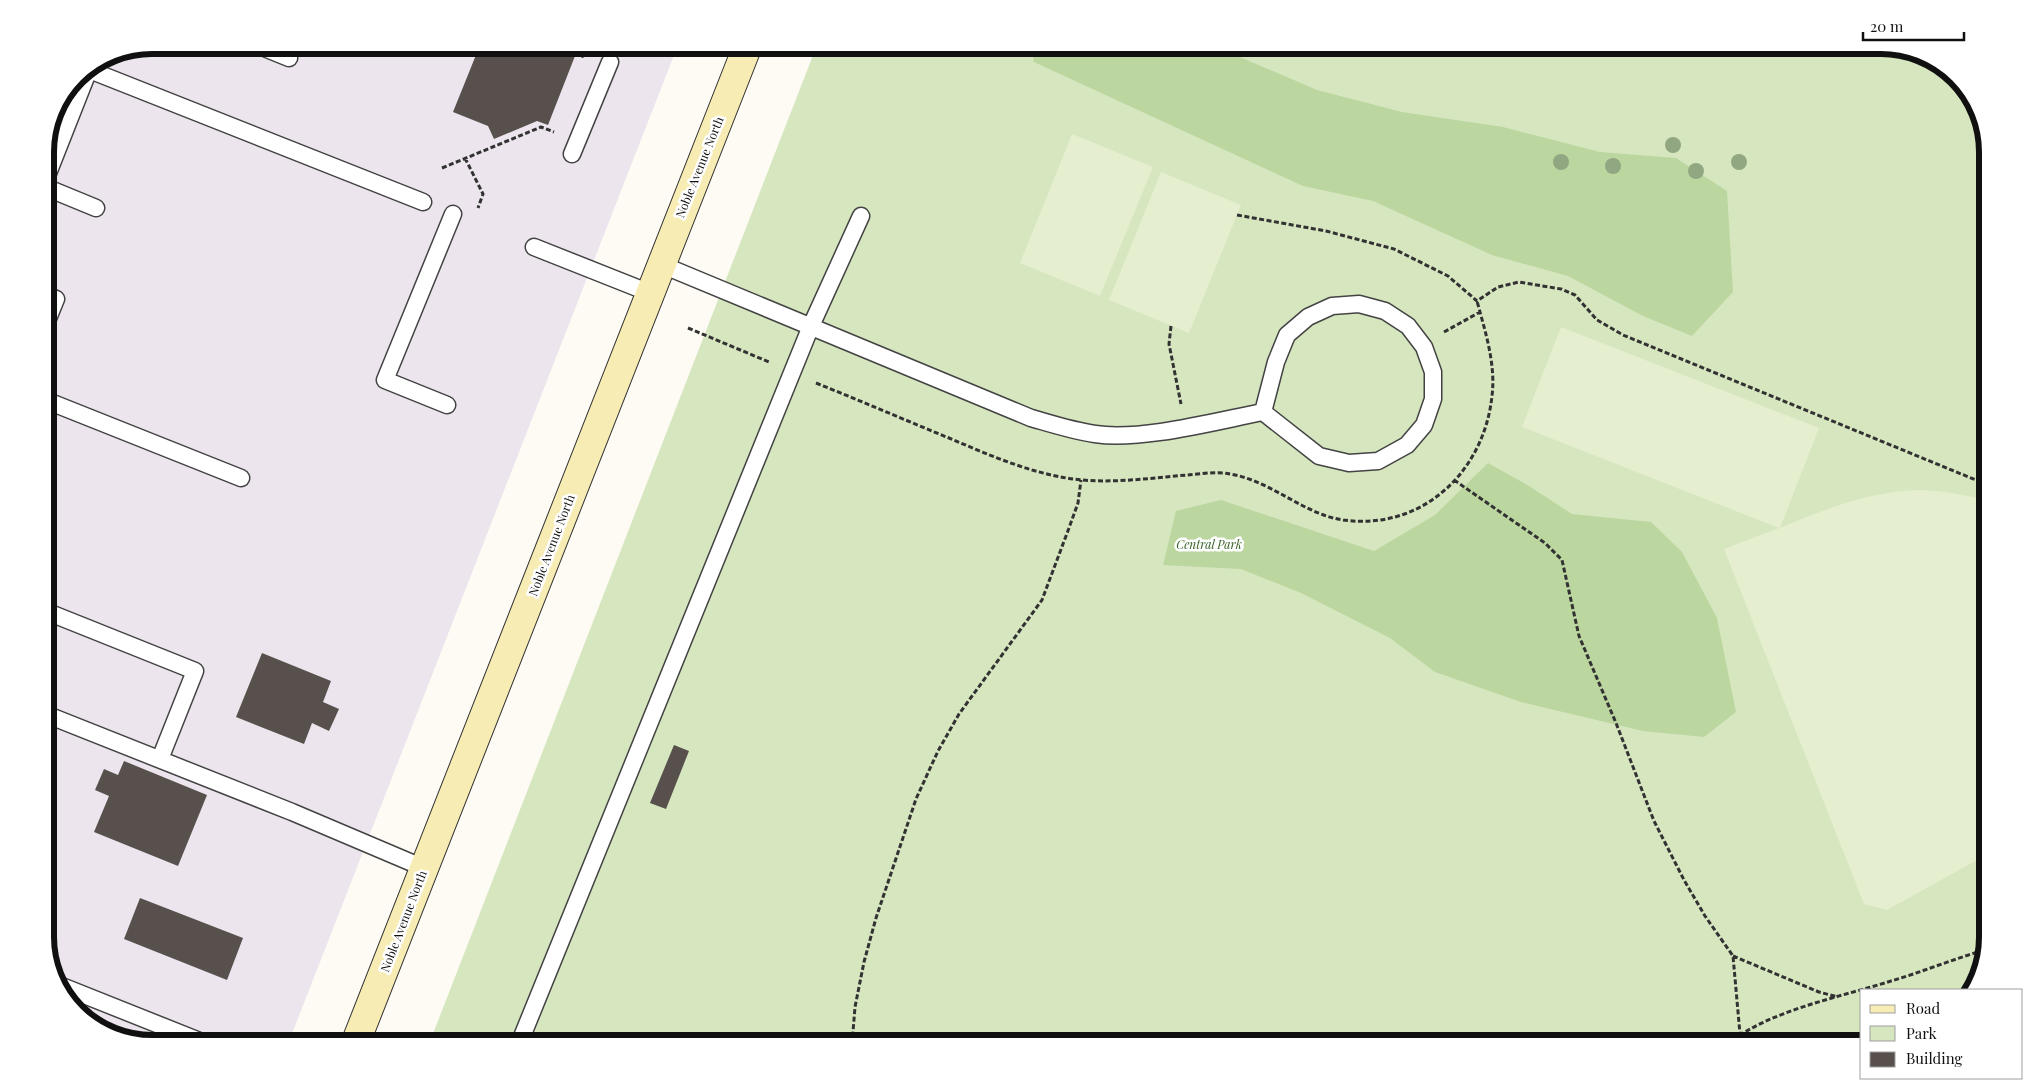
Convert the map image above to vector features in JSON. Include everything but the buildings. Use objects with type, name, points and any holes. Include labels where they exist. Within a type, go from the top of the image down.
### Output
[{"type":"street","name":"Noble Avenue North","points":[[359,1035],[660,264],[744,54]]},
{"type":"lane","points":[[278,54],[288,58]]},
{"type":"lane","points":[[572,154],[610,62]]},
{"type":"lane","points":[[96,72],[423,202]]},
{"type":"lane","points":[[54,158],[85,80]]},
{"type":"lane","points":[[54,191],[96,208]]},
{"type":"lane","points":[[447,405],[385,380],[453,214]]},
{"type":"lane","points":[[523,1035],[810,326],[861,216]]},
{"type":"lane","points":[[534,247],[650,293]]},
{"type":"lane","points":[[660,264],[1031,418],[1096,434],[1130,435],[1186,427],[1263,412],[1319,456],[1350,463],[1378,461],[1407,445],[1424,424],[1432,399],[1433,372],[1422,344],[1408,326],[1385,311],[1359,304],[1332,306],[1308,317],[1287,335],[1276,362],[1263,412]]},
{"type":"lane","points":[[54,404],[241,478]]},
{"type":"lane","points":[[54,615],[195,671],[160,759]]},
{"type":"lane","points":[[54,718],[160,759],[424,868]]},
{"type":"lane","points":[[68,987],[185,1035]]},
{"type":"path","points":[[579,54],[584,56],[581,65]]},
{"type":"path","points":[[442,168],[541,127],[554,133],[557,124]]},
{"type":"path","points":[[465,158],[483,194],[475,215]]},
{"type":"path","points":[[1237,215],[1326,231],[1394,249],[1448,276],[1477,301],[1498,287],[1519,282],[1561,288],[1575,295],[1597,320],[1624,335],[1979,481]]},
{"type":"path","points":[[1422,344],[1480,312]]},
{"type":"path","points":[[1171,326],[1169,344],[1186,427]]},
{"type":"path","points":[[853,1035],[855,1007],[864,962],[876,918],[916,799],[938,751],[959,714],[1042,600],[1078,502],[1081,480]]},
{"type":"path","points":[[1454,480],[1545,543],[1562,560],[1579,636],[1616,723],[1654,821],[1705,916],[1733,956],[1740,1034],[1778,1014],[1860,990]]},
{"type":"path","points":[[1863,989],[1978,952]]},
{"type":"path","points":[[1733,956],[1819,992],[1838,997]]},
{"type":"shaded area","points":[[145,54],[674,54],[292,1035],[139,1034],[120,1030],[97,1019],[70,992],[59,969],[54,944],[54,145],[61,114],[70,97],[82,82],[103,67],[120,59]]},
{"type":"green space","name":"Central Park","points":[[814,54],[1881,54],[1907,57],[1925,64],[1946,78],[1963,97],[1974,120],[1979,145],[1979,937],[1976,963],[1965,989],[1860,989],[1860,1035],[432,1035]]},
{"type":"green space","points":[[1032,54],[1233,54],[1317,90],[1402,112],[1503,127],[1600,152],[1676,158],[1727,191],[1733,292],[1692,336],[1643,316],[1568,276],[1492,255],[1373,201],[1303,186],[1034,62]]},
{"type":"green space","points":[[1072,134],[1153,167],[1100,296],[1020,263]]},
{"type":"green space","points":[[1161,172],[1241,205],[1189,333],[1109,300]]},
{"type":"green space","points":[[1561,327],[1819,428],[1780,528],[1848,502],[1901,491],[1937,491],[1979,498],[1979,859],[1887,910],[1864,904],[1724,549],[1779,528],[1522,427]]},
{"type":"green space","points":[[1488,463],[1529,486],[1572,514],[1651,522],[1682,552],[1717,618],[1736,712],[1704,737],[1643,731],[1521,702],[1435,672],[1390,638],[1301,593],[1241,569],[1163,565],[1176,511],[1221,500],[1374,551],[1435,515]]}]
